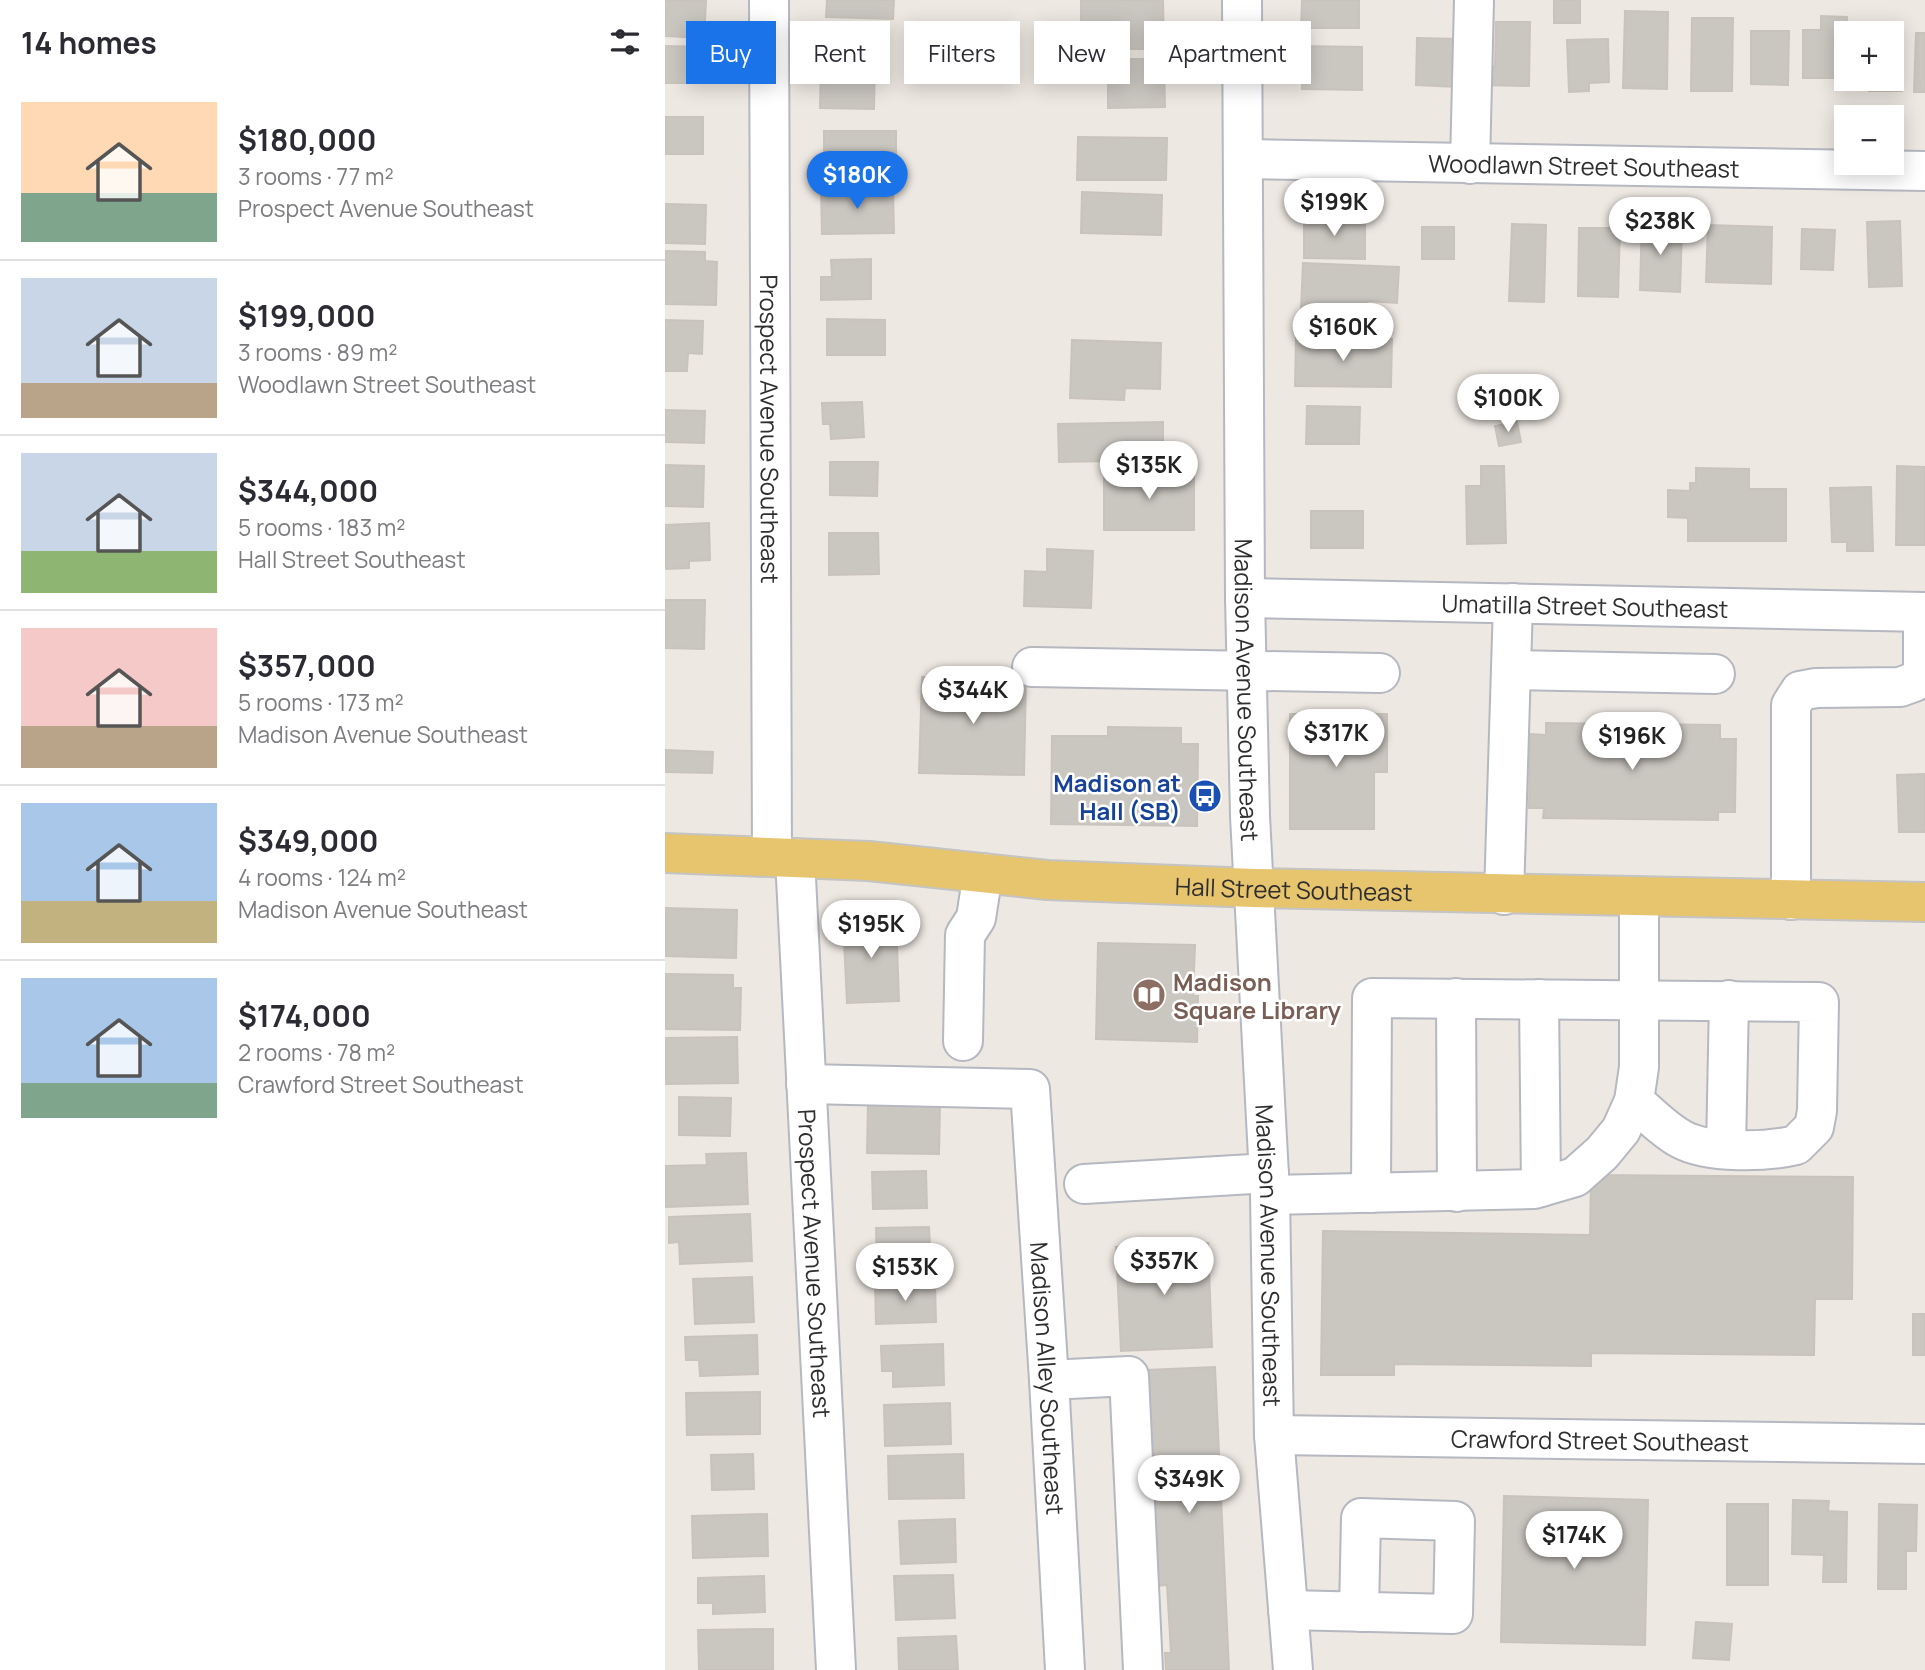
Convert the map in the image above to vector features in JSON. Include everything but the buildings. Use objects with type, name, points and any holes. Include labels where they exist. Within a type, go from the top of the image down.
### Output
[{"type":"main road","name":"Hall Street Southeast","points":[[665,853],[869,861],[1047,880],[1504,895],[1925,902]]},
{"type":"street","name":"Prospect Avenue Southeast","points":[[769,0],[783,858],[806,1083],[837,1670]]},
{"type":"street","name":"Madison Avenue Southeast","points":[[1242,0],[1245,598],[1250,816],[1269,1184],[1274,1435],[1293,1670]]},
{"type":"street","points":[[1470,164],[1474,0]]},
{"type":"street","name":"Woodlawn Street Southeast","points":[[1243,159],[1925,171]]},
{"type":"street","name":"Umatilla Street Southeast","points":[[1245,598],[1924,612]]},
{"type":"street","points":[[1504,895],[1513,603]]},
{"type":"street","points":[[1791,900],[1791,705],[1800,691],[1816,688],[1900,687],[1914,682],[1923,672],[1924,612]]},
{"type":"street","points":[[1032,667],[1380,673]]},
{"type":"street","points":[[1511,670],[1715,674]]},
{"type":"street","points":[[963,1041],[965,934],[976,918],[983,873]]},
{"type":"street","points":[[1084,1184],[1269,1184],[1371,1193],[1457,1192],[1541,1187],[1575,1177],[1602,1153],[1621,1130],[1634,1101],[1639,1067],[1639,897]]},
{"type":"street","points":[[1371,1193],[1372,998],[1819,1002],[1817,1111],[1814,1127],[1796,1145],[1725,1149],[1699,1146],[1682,1140],[1634,1101]]},
{"type":"street","points":[[1456,998],[1457,1192]]},
{"type":"street","points":[[1539,999],[1541,1187]]},
{"type":"street","points":[[1725,1149],[1729,1000]]},
{"type":"street","name":"Madison Alley Southeast","points":[[806,1083],[1030,1089],[1065,1670]]},
{"type":"street","points":[[1049,1380],[1129,1376],[1143,1670]]},
{"type":"street","name":"Crawford Street Southeast","points":[[1274,1435],[1925,1444]]},
{"type":"street","points":[[1288,1609],[1359,1612]]},
{"type":"place","name":"Madison at Hall (SB)","points":[[1205,796]]},
{"type":"place","name":"Madison Square Library","points":[[1149,995]]}]
